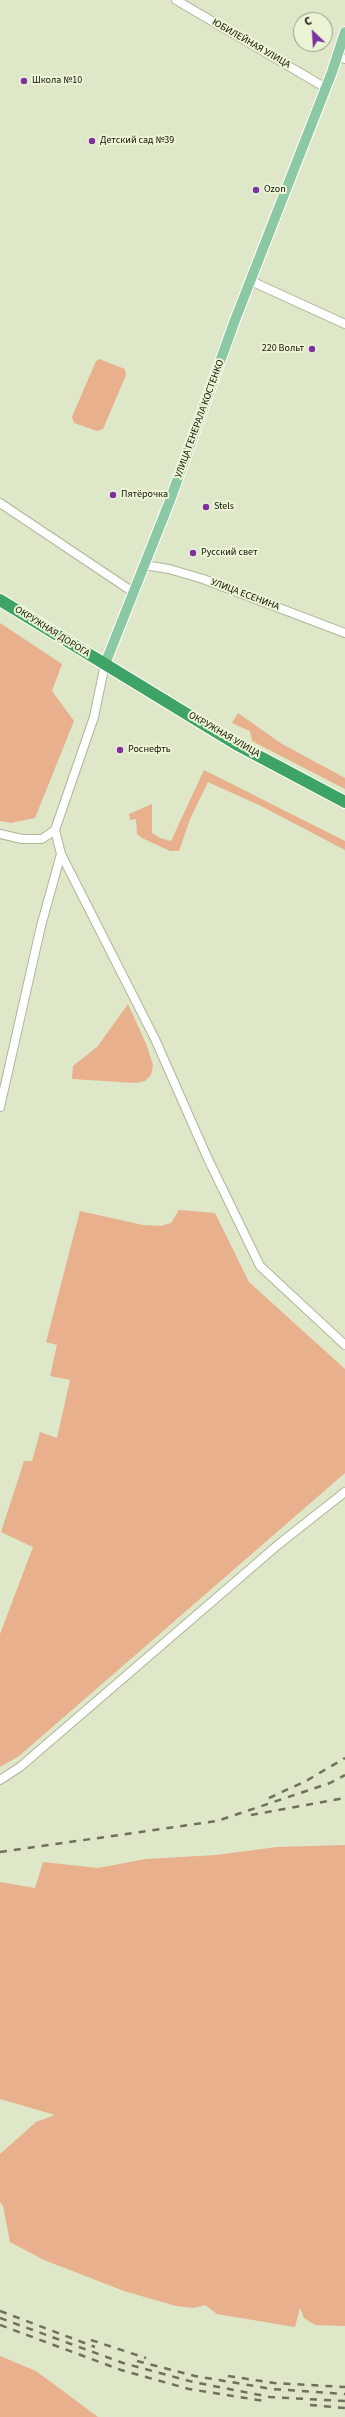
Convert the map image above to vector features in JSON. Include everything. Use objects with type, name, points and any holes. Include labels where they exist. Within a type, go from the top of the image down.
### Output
[{"type":"highway","name":"ОКРУЖНАЯ ДОРОГА","points":[[0,600],[105,664]]},
{"type":"highway","name":"ОКРУЖНАЯ УЛИЦА","points":[[105,664],[236,744],[345,802]]},
{"type":"main road","name":"УЛИЦА ГЕНЕРАЛА КОСТЕНКО","points":[[105,664],[172,496],[251,281],[326,88],[341,57],[345,32]]},
{"type":"street","name":"ЮБИЛЕЙНАЯ УЛИЦА","points":[[176,0],[326,88]]},
{"type":"street","points":[[251,281],[345,324]]},
{"type":"street","points":[[0,503],[133,592]]},
{"type":"street","name":"УЛИЦА ЕСЕНИНА","points":[[144,565],[203,579],[345,633]]},
{"type":"street","name":"УЛИЦА ГЕНЕРАЛА КОСТЕНКО","points":[[55,830],[94,717],[105,664]]},
{"type":"street","points":[[0,834],[22,839],[42,839],[55,830],[61,854],[155,1039],[208,1159],[260,1266],[345,1345]]},
{"type":"street","points":[[0,1107],[41,926],[61,854]]},
{"type":"street","points":[[0,1780],[20,1767],[279,1544],[345,1492]]},
{"type":"shaded area","points":[[99,359],[125,369],[126,375],[103,429],[97,431],[74,423],[72,417],[96,361]]},
{"type":"shaded area","points":[[0,623],[62,664],[52,691],[74,721],[35,818],[11,823],[0,821]]},
{"type":"shaded area","points":[[238,713],[282,744],[345,778],[345,789],[252,741],[250,731],[232,723]]},
{"type":"shaded area","points":[[204,770],[345,841],[345,850],[259,805],[208,782],[190,819],[179,851],[170,851],[142,838],[137,834],[136,819],[130,820],[129,814],[152,804],[152,833],[160,838],[171,841]]},
{"type":"shaded area","points":[[128,1004],[147,1046],[153,1065],[151,1075],[145,1081],[136,1083],[72,1079],[73,1066],[97,1047]]},
{"type":"shaded area","points":[[179,1210],[215,1213],[249,1282],[345,1369],[345,1473],[19,1756],[0,1767],[0,1634],[33,1547],[1,1532],[24,1461],[32,1461],[40,1432],[57,1438],[70,1380],[50,1376],[57,1345],[46,1342],[80,1211],[143,1225],[161,1226],[171,1223]]},
{"type":"shaded area","points":[[345,1845],[345,2326],[315,2325],[304,2318],[300,2308],[295,2327],[217,2314],[205,2305],[194,2308],[176,2306],[124,2291],[44,2260],[10,2242],[3,2206],[0,2202],[0,2154],[36,2122],[55,2115],[0,2099],[0,1882],[35,1888],[43,1862],[98,1868],[146,1859],[216,1855],[277,1847]]},
{"type":"shaded area","points":[[0,2356],[36,2371],[98,2417],[0,2417]]},
{"type":"railway","points":[[269,1798],[306,1781],[345,1758]]},
{"type":"railway","points":[[0,1852],[217,1821],[330,1783],[345,1775]]},
{"type":"railway","points":[[251,1815],[345,1798]]},
{"type":"railway","points":[[0,2311],[95,2347]]},
{"type":"railway","points":[[0,2318],[123,2363],[193,2382],[270,2397],[345,2401]]},
{"type":"railway","points":[[0,2325],[121,2370],[189,2389],[264,2401]]},
{"type":"railway","points":[[91,2340],[146,2358]]},
{"type":"railway","points":[[137,2361],[195,2376],[272,2389],[345,2394]]},
{"type":"railway","points":[[228,2376],[274,2383],[345,2387]]},
{"type":"railway","points":[[310,2405],[345,2408]]},
{"type":"place","name":"Школа №10","points":[[24,81]]},
{"type":"place","name":"Детский сад №39","points":[[92,141]]},
{"type":"place","name":"Ozon","points":[[256,190]]},
{"type":"place","name":"220 Вольт","points":[[312,349]]},
{"type":"place","name":"Пятёрочка","points":[[113,495]]},
{"type":"place","name":"Stels","points":[[206,507]]},
{"type":"place","name":"Русский свет","points":[[193,553]]},
{"type":"place","name":"Роснефть","points":[[120,750]]}]
